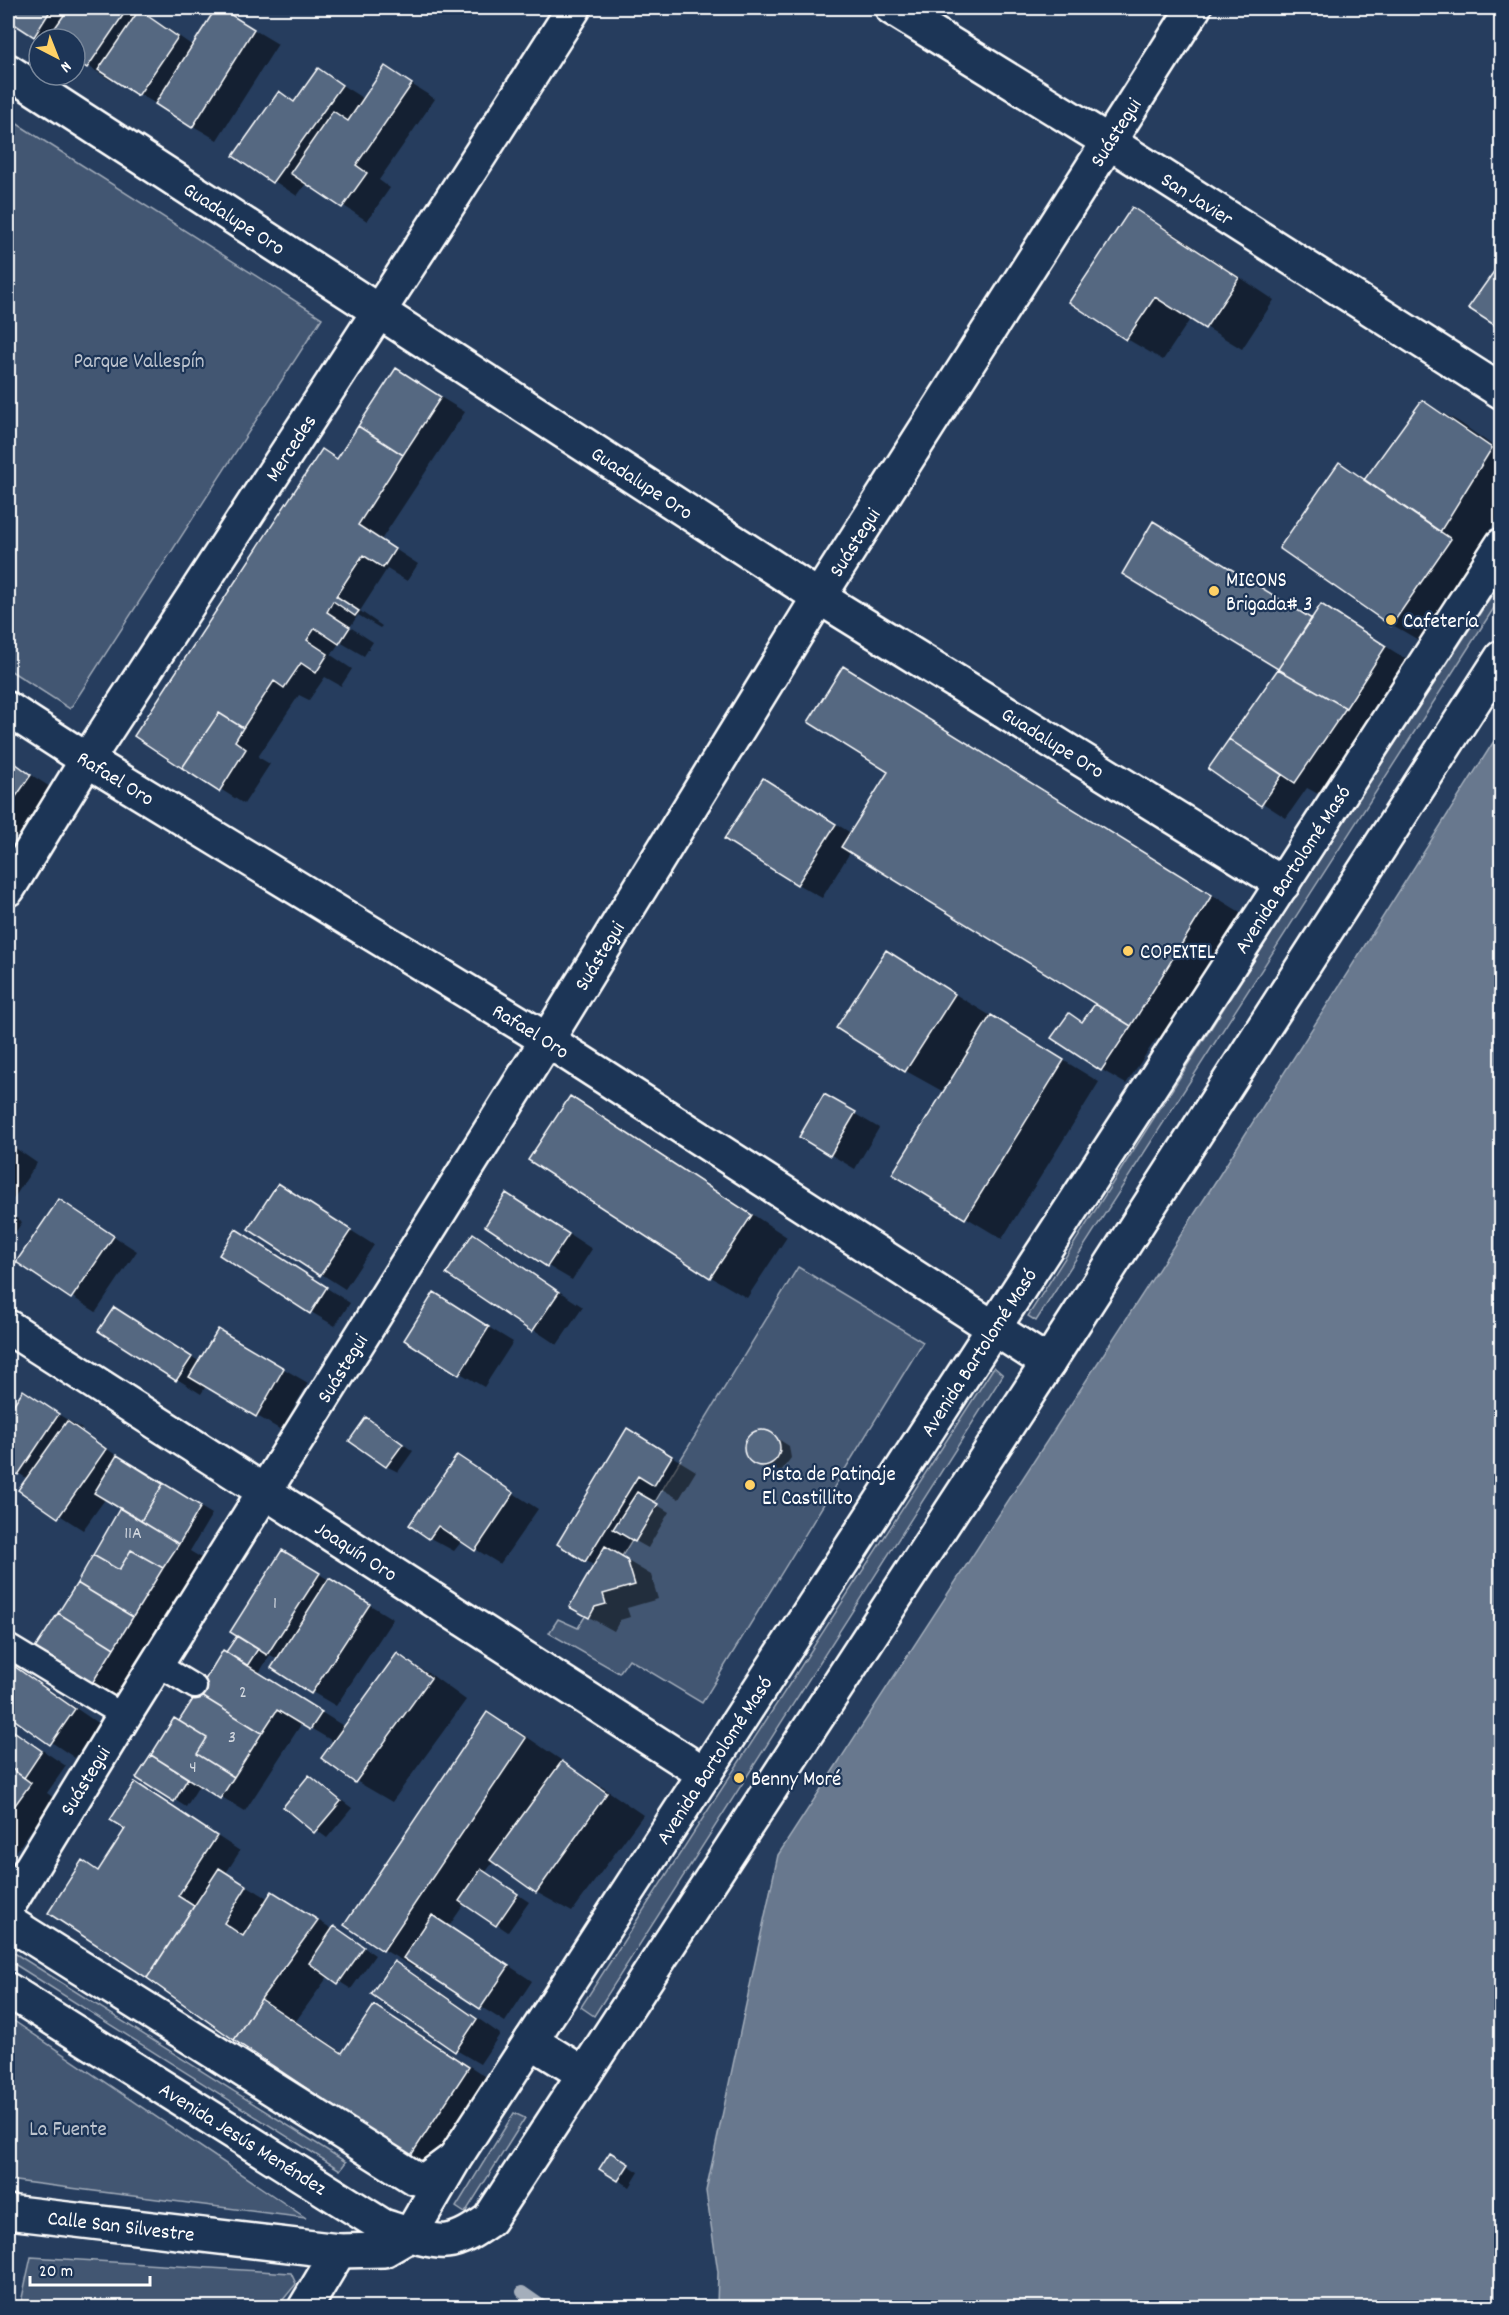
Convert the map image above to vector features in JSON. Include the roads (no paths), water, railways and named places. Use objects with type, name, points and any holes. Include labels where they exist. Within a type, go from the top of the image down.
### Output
[{"type":"street","name":"Mercedes","points":[[8,889],[87,760],[379,312],[573,8]]},
{"type":"street","name":"San Javier","points":[[892,8],[1109,142],[1502,392]]},
{"type":"street","name":"Suástegui","points":[[8,1906],[124,1716],[547,1040],[819,597],[1194,8]]},
{"type":"street","name":"Guadalupe Oro","points":[[8,71],[819,597],[1283,884]]},
{"type":"street","name":"Avenida Bartolomé Masó","points":[[410,2235],[456,2158],[1502,545]]},
{"type":"street","points":[[531,2042],[584,2074],[1048,1363],[1502,657]]},
{"type":"street","name":"Rafael Oro","points":[[8,709],[87,760],[547,1040],[993,1330],[1048,1363]]},
{"type":"street","name":"Joaquín Oro","points":[[8,1327],[705,1774]]},
{"type":"street","points":[[8,1922],[413,2177],[427,2179],[456,2158]]},
{"type":"street","name":"Avenida Jesús Menéndez","points":[[8,1990],[374,2220],[410,2235],[446,2241],[471,2233],[489,2220],[584,2074]]},
{"type":"street","name":"Calle San Silvestre","points":[[8,2212],[339,2251],[384,2250],[410,2235]]},
{"type":"street","points":[[304,2307],[339,2251]]},
{"type":"lane","points":[[8,1646],[124,1716]]},
{"type":"lane","points":[[157,1664],[195,1688]]},
{"type":"waterway","points":[[522,2292],[545,2308]]},
{"type":"place","name":"MICONS Brigada# 3","points":[[1214,591]]},
{"type":"place","name":"Cafetería","points":[[1391,620]]},
{"type":"place","name":"COPEXTEL","points":[[1128,951]]},
{"type":"place","name":"Pista de Patinaje El Castillito","points":[[750,1485]]},
{"type":"place","name":"Benny Moré","points":[[739,1778]]},
{"type":"park label","name":"Parque Vallespín","points":[[139,360]]},
{"type":"park label","name":"La Fuente","points":[[68,2128]]}]
